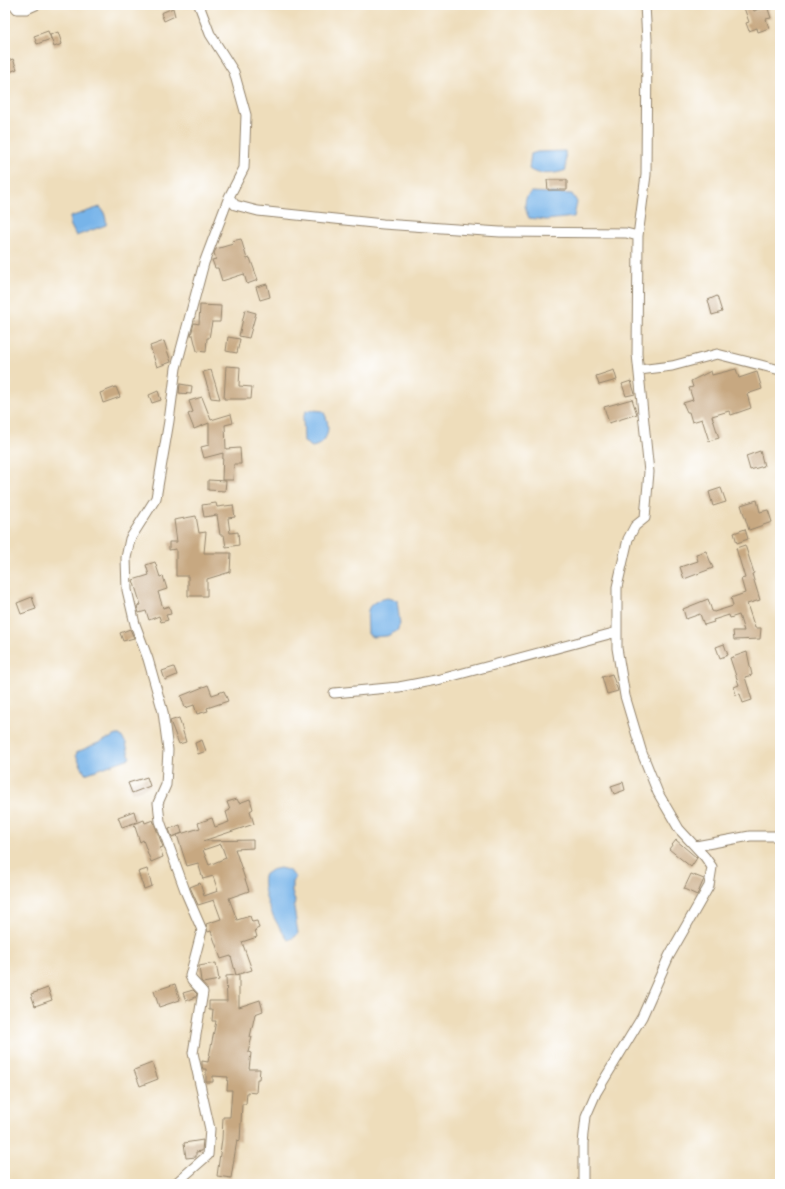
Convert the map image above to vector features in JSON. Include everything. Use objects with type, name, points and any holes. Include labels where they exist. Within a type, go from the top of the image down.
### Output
[{"type":"street","points":[[14,5],[17,9],[26,9],[36,5]]},
{"type":"street","points":[[175,1184],[208,1155],[210,1129],[193,1053],[203,992],[190,976],[202,930],[186,893],[160,821],[158,803],[166,785],[168,750],[164,712],[148,659],[135,624],[129,596],[126,558],[130,539],[156,498],[170,421],[176,368],[204,263],[229,198],[244,168],[246,115],[234,72],[210,34],[198,5]]},
{"type":"street","points":[[583,1184],[583,1143],[586,1116],[596,1093],[642,1018],[669,956],[709,886],[712,867],[696,846],[679,829],[658,793],[642,753],[626,696],[617,648],[619,580],[628,539],[635,526],[645,518],[650,472],[639,370],[638,236],[646,175],[647,40],[645,5]]},
{"type":"street","points":[[229,198],[235,205],[258,211],[383,224],[500,232],[626,233],[638,236]]},
{"type":"street","points":[[639,370],[672,366],[717,354],[780,370]]},
{"type":"street","points":[[334,693],[399,687],[441,679],[617,632]]},
{"type":"street","points":[[696,846],[750,836],[780,836]]},
{"type":"water","points":[[565,151],[566,170],[558,173],[547,174],[537,173],[529,169],[531,154],[537,152]]},
{"type":"water","points":[[531,192],[572,194],[577,202],[574,217],[546,220],[529,218],[526,212],[525,201]]},
{"type":"water","points":[[100,207],[105,215],[106,225],[76,236],[70,224],[70,217]]},
{"type":"water","points":[[306,411],[323,411],[326,416],[328,428],[322,442],[312,447],[304,442],[303,418]]},
{"type":"water","points":[[387,598],[397,600],[400,624],[397,631],[387,636],[372,637],[368,634],[368,610],[373,603]]},
{"type":"water","points":[[120,735],[126,743],[130,758],[85,774],[76,755],[77,752]]},
{"type":"water","points":[[280,868],[288,870],[296,877],[292,882],[292,892],[295,901],[294,908],[298,933],[295,937],[288,940],[270,909],[264,883],[264,875],[271,870]]},
{"type":"building","points":[[743,5],[752,5],[754,11],[767,6],[771,18],[766,19],[769,28],[758,32],[757,28],[749,31],[746,23],[749,22]]},
{"type":"building","points":[[173,8],[175,16],[164,21],[161,13]]},
{"type":"building","points":[[48,31],[51,39],[37,44],[34,36]]},
{"type":"building","points":[[58,32],[62,44],[54,47],[50,35]]},
{"type":"building","points":[[13,59],[17,69],[5,74],[5,62]]},
{"type":"building","points":[[547,180],[567,180],[567,190],[548,190]]},
{"type":"building","points":[[241,239],[247,259],[250,258],[258,280],[247,284],[244,274],[222,281],[218,268],[215,268],[212,260],[216,259],[214,253],[216,249],[233,244],[232,241]]},
{"type":"building","points":[[267,284],[270,297],[260,300],[256,287]]},
{"type":"building","points":[[717,296],[722,312],[712,315],[708,300]]},
{"type":"building","points":[[200,305],[221,306],[220,322],[212,322],[209,338],[207,338],[206,352],[197,351],[193,335],[191,335],[194,323],[199,324]]},
{"type":"building","points":[[245,310],[256,313],[249,338],[239,336]]},
{"type":"building","points":[[228,337],[240,339],[237,353],[226,351]]},
{"type":"building","points":[[164,341],[171,362],[157,367],[150,346]]},
{"type":"building","points":[[226,366],[240,367],[239,386],[252,387],[251,399],[224,399]]},
{"type":"building","points":[[736,369],[739,378],[757,372],[762,389],[747,394],[751,408],[731,415],[729,411],[712,416],[719,438],[709,441],[702,419],[692,422],[689,412],[687,412],[683,403],[693,400],[689,388],[693,387],[691,381],[711,371],[712,375]]},
{"type":"building","points":[[211,370],[220,399],[211,398],[203,372]]},
{"type":"building","points":[[614,370],[617,380],[599,385],[596,376]]},
{"type":"building","points":[[631,381],[635,394],[626,396],[622,384]]},
{"type":"building","points":[[180,384],[192,386],[191,394],[179,393]]},
{"type":"building","points":[[116,387],[120,397],[103,403],[100,393]]},
{"type":"building","points":[[158,391],[161,400],[152,403],[149,395]]},
{"type":"building","points":[[202,397],[211,420],[231,414],[233,423],[225,425],[226,449],[240,448],[241,464],[234,464],[233,480],[222,480],[223,453],[204,458],[201,447],[209,445],[209,423],[194,429],[188,414],[193,412],[189,401]]},
{"type":"building","points":[[632,399],[637,414],[609,423],[604,407]]},
{"type":"building","points":[[760,451],[764,466],[750,470],[746,456]]},
{"type":"building","points":[[208,480],[226,481],[225,491],[208,490]]},
{"type":"building","points":[[721,488],[726,502],[713,506],[709,492]]},
{"type":"building","points":[[757,500],[760,512],[768,510],[772,522],[749,530],[741,505]]},
{"type":"building","points":[[216,503],[217,507],[233,505],[235,517],[228,518],[230,533],[238,532],[239,545],[226,547],[224,535],[220,535],[217,515],[204,517],[202,505]]},
{"type":"building","points":[[196,516],[199,533],[206,532],[204,553],[231,553],[230,572],[207,579],[207,596],[188,596],[188,576],[176,576],[176,549],[169,550],[169,542],[177,542],[174,520]]},
{"type":"building","points":[[745,529],[748,539],[737,543],[734,533]]},
{"type":"building","points":[[745,545],[754,573],[752,574],[760,600],[747,604],[755,628],[761,628],[760,639],[734,640],[733,631],[744,631],[739,615],[730,618],[729,615],[713,620],[714,622],[704,625],[700,614],[686,619],[683,609],[708,599],[712,611],[714,612],[733,606],[731,598],[745,593],[741,579],[745,578],[736,548]]},
{"type":"building","points":[[706,551],[713,568],[684,579],[680,567],[698,561],[696,554]]},
{"type":"building","points":[[155,562],[160,577],[163,576],[167,589],[158,592],[163,608],[169,606],[171,614],[166,615],[168,620],[161,622],[159,616],[149,620],[146,611],[139,613],[137,606],[141,605],[133,580],[149,575],[146,565]]},
{"type":"building","points":[[32,597],[36,609],[21,614],[17,603]]},
{"type":"building","points":[[130,629],[134,638],[123,641],[120,633]]},
{"type":"building","points":[[724,644],[728,655],[720,658],[716,647]]},
{"type":"building","points":[[747,652],[752,675],[745,677],[752,700],[743,703],[740,694],[736,695],[734,687],[739,685],[730,658]]},
{"type":"building","points":[[174,667],[177,675],[165,680],[162,671]]},
{"type":"building","points":[[612,674],[618,691],[607,694],[602,677]]},
{"type":"building","points":[[208,685],[212,695],[224,691],[228,701],[207,708],[208,711],[197,714],[194,705],[185,708],[181,696]]},
{"type":"building","points":[[179,718],[186,742],[179,744],[170,721]]},
{"type":"building","points":[[202,740],[206,751],[198,754],[195,743]]},
{"type":"building","points":[[147,777],[150,786],[132,793],[128,783]]},
{"type":"building","points":[[623,782],[625,790],[614,794],[611,786]]},
{"type":"building","points":[[237,799],[239,803],[250,799],[253,809],[250,811],[254,824],[203,841],[253,840],[253,848],[235,849],[249,891],[229,898],[237,920],[250,916],[252,922],[257,921],[259,928],[255,930],[257,937],[242,942],[252,970],[236,975],[231,956],[221,959],[211,931],[208,932],[206,924],[221,919],[214,900],[198,905],[190,887],[200,883],[204,896],[218,891],[213,876],[203,879],[198,863],[187,866],[177,835],[200,828],[198,823],[212,818],[215,827],[229,822],[226,812],[230,810],[227,802]],"holes":[[[221,844],[226,858],[209,865],[203,850]]]},
{"type":"building","points":[[134,811],[137,822],[122,827],[118,817]]},
{"type":"building","points":[[144,820],[145,823],[153,820],[163,847],[160,848],[163,857],[151,862],[143,840],[140,842],[134,824]]},
{"type":"building","points":[[180,825],[182,833],[172,837],[169,829]]},
{"type":"building","points":[[676,840],[697,858],[691,867],[669,849]]},
{"type":"building","points":[[147,869],[152,886],[144,889],[138,872]]},
{"type":"building","points":[[691,874],[704,879],[697,895],[684,889]]},
{"type":"building","points":[[216,963],[219,980],[203,983],[201,981],[199,966]]},
{"type":"building","points":[[239,975],[239,1007],[260,1000],[263,1011],[255,1014],[250,1037],[252,1037],[248,1052],[251,1053],[249,1069],[260,1069],[259,1079],[257,1079],[256,1093],[247,1092],[246,1104],[242,1104],[240,1141],[237,1140],[231,1178],[217,1176],[222,1139],[223,1117],[230,1117],[232,1090],[227,1090],[228,1077],[213,1076],[213,1082],[206,1082],[206,1069],[203,1069],[202,1066],[202,1061],[208,1062],[216,1021],[212,1021],[213,1010],[209,1010],[209,1001],[227,1001],[226,976]]},
{"type":"building","points":[[175,984],[180,1000],[159,1007],[154,991]]},
{"type":"building","points":[[48,988],[52,1000],[35,1006],[31,994]]},
{"type":"building","points":[[193,990],[197,994],[196,997],[186,1001],[183,993]]},
{"type":"building","points":[[152,1063],[158,1079],[140,1086],[134,1070]]},
{"type":"building","points":[[203,1140],[202,1151],[196,1152],[196,1157],[186,1158],[184,1143]]}]
